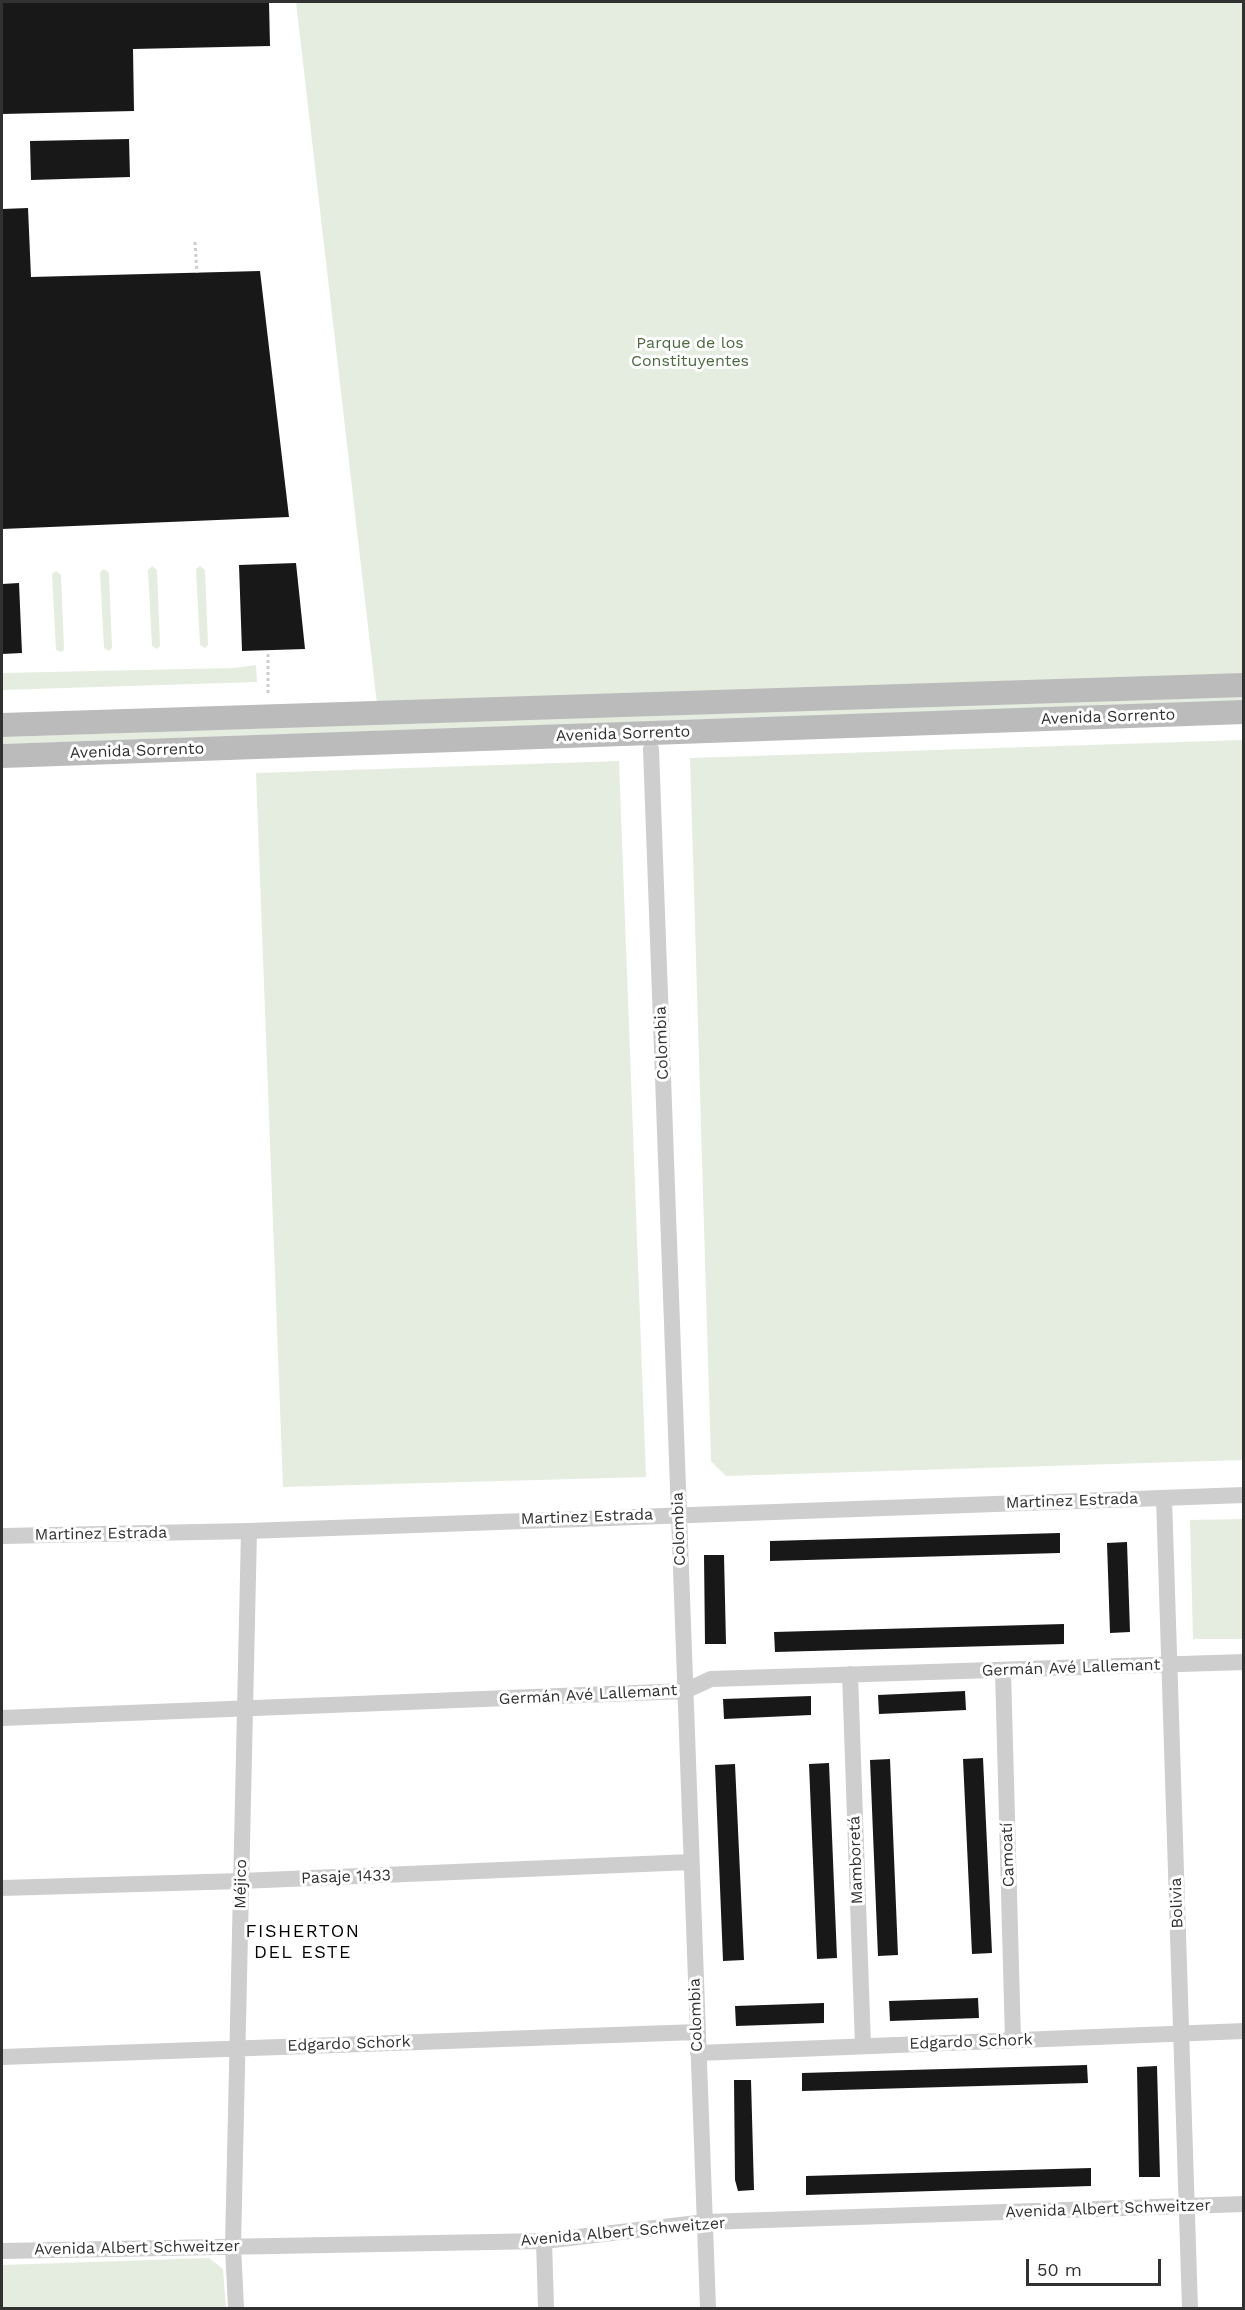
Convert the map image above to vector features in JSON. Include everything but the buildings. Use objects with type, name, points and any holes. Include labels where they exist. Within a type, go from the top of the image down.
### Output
[{"type":"main road","name":"Avenida Sorrento","points":[[2,725],[1244,685]]},
{"type":"main road","name":"Avenida Sorrento","points":[[2,756],[1244,712]]},
{"type":"street","name":"Colombia","points":[[651,749],[708,2308]]},
{"type":"street","name":"Martinez Estrada","points":[[2,1536],[249,1531],[1244,1495]]},
{"type":"street","name":"Bolivia","points":[[1164,1498],[1190,2308]]},
{"type":"street","name":"Méjico","points":[[236,2308],[233,2246],[249,1531]]},
{"type":"street","name":"Germán Avé Lallemant","points":[[2,1718],[246,1711],[685,1691],[711,1679],[1244,1662]]},
{"type":"street","name":"Camoatí","points":[[1003,1671],[1013,2040]]},
{"type":"street","name":"Mamboretá","points":[[850,1674],[863,2046]]},
{"type":"street","name":"Pasaje 1433","points":[[2,1888],[241,1881],[691,1862]]},
{"type":"street","name":"Edgardo Schork","points":[[698,2053],[1244,2031]]},
{"type":"street","name":"Edgardo Schork","points":[[2,2056],[697,2032]]},
{"type":"street","name":"Avenida Albert Schweitzer","points":[[2,2252],[544,2241],[706,2223],[1244,2204]]},
{"type":"street","points":[[544,2241],[546,2308]]},
{"type":"path","points":[[195,242],[196,273]]},
{"type":"path","points":[[268,654],[268,694]]},
{"type":"green space","name":"Parque de los Constituyentes","points":[[296,2],[1243,2],[1243,685],[378,713]]},
{"type":"green space","points":[[152,566],[157,570],[160,646],[157,649],[152,646],[148,570]]},
{"type":"green space","points":[[200,566],[205,570],[208,645],[205,648],[200,645],[196,569]]},
{"type":"green space","points":[[104,569],[109,573],[112,648],[109,651],[104,648],[100,572]]},
{"type":"green space","points":[[56,571],[61,575],[64,650],[61,652],[56,650],[52,574]]},
{"type":"green space","points":[[256,665],[257,682],[2,690],[2,673],[234,668]]},
{"type":"green space","points":[[1244,695],[1243,701],[2,744],[2,737]]},
{"type":"green space","points":[[1243,740],[1243,1460],[726,1476],[711,1461],[690,758]]},
{"type":"green space","points":[[619,761],[646,1477],[283,1487],[256,773]]},
{"type":"green space","points":[[1243,1519],[1243,1639],[1193,1639],[1190,1520]]},
{"type":"green space","points":[[209,2258],[223,2269],[226,2308],[2,2308],[2,2265]]},
{"type":"district","name":"FISHERTON DEL ESTE","points":[[303,1942]]}]
